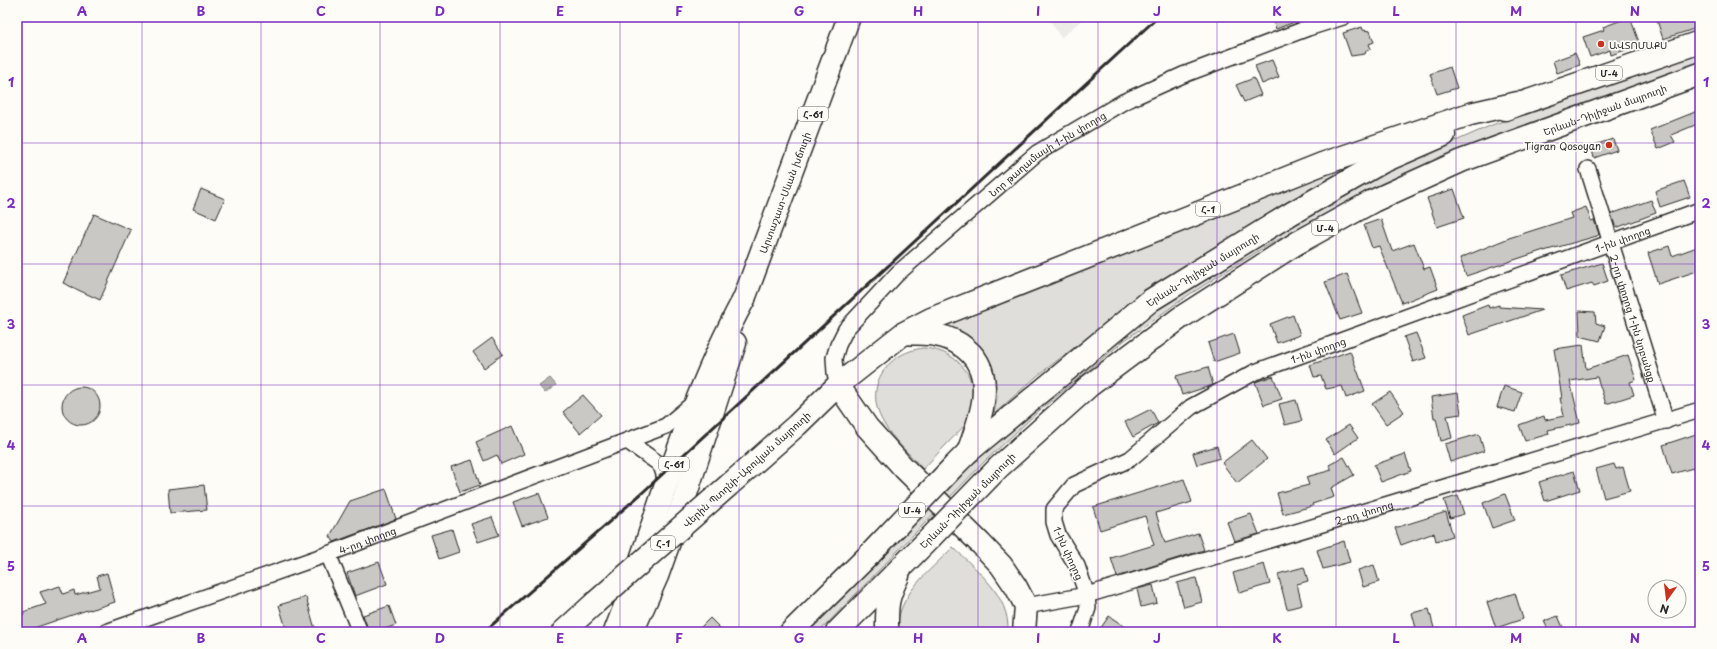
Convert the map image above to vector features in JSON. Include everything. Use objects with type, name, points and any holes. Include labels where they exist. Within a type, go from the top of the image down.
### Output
[{"type":"main road","name":"Արտաշատ-Սևան խճուղի","points":[[744,299],[849,17]]},
{"type":"main road","name":"Երևան-Դիլիջան մայրուղի","points":[[791,632],[961,460],[1158,296],[1292,213],[1382,162],[1518,103],[1700,42]]},
{"type":"main road","name":"Երևան-Դիլիջան մայրուղի","points":[[836,632],[999,467],[1089,386],[1180,318],[1297,243],[1373,201],[1461,161],[1700,74]]},
{"type":"main road","name":"Հ-1","points":[[838,386],[904,333],[931,319],[1322,164],[1462,116],[1518,103]]},
{"type":"main road","name":"Հ-61","points":[[615,632],[696,401],[727,330],[744,299]]},
{"type":"main road","name":"Հ-61","points":[[632,632],[657,576],[684,500],[736,342],[744,299]]},
{"type":"main road","points":[[904,333],[936,335],[958,342],[974,356],[981,369],[984,388],[983,407],[979,424],[961,460]]},
{"type":"main road","name":"Վերին Պտղնի-Աբովյան մայրուղի","points":[[563,632],[838,386]]},
{"type":"main road","points":[[838,386],[867,427],[904,468],[976,538],[1001,565],[1016,587],[1026,606],[1024,632]]},
{"type":"main road","points":[[887,632],[886,604],[892,588],[905,563]]},
{"type":"street","name":"Նոր թաղամասի 1-ին փողոց","points":[[838,386],[834,358],[838,345],[846,330],[898,273],[1037,153],[1123,102],[1183,75],[1308,28],[1343,17]]},
{"type":"street","name":"2-րդ փողոց 1-ին նրբանցք","points":[[1588,169],[1666,421]]},
{"type":"street","name":"1-ին փողոց","points":[[1087,595],[1077,566],[1058,535],[1054,522],[1054,509],[1074,485],[1130,459],[1191,407],[1255,372],[1700,210]]},
{"type":"street","name":"4-րդ փողոց","points":[[106,632],[134,628],[666,426],[696,401]]},
{"type":"street","name":"2-րդ փողոց","points":[[1026,606],[1087,595],[1700,410]]},
{"type":"street","points":[[627,441],[658,462],[662,468],[667,485]]},
{"type":"street","points":[[328,554],[360,632]]},
{"type":"street","points":[[1080,632],[1088,608],[1087,595]]},
{"type":"shaded area","points":[[1048,17],[1085,17],[1061,38]]},
{"type":"shaded area","points":[[1700,52],[1700,63],[1491,137],[1383,183],[1263,248],[1187,296],[1125,340],[1040,410],[985,461],[819,632],[804,632],[979,453],[1122,330],[1342,191],[1492,125]]},
{"type":"shaded area","points":[[1373,155],[1143,295],[1037,376],[994,414],[997,397],[993,377],[935,329]]},
{"type":"shaded area","points":[[923,348],[938,351],[950,356],[960,364],[968,374],[972,385],[973,398],[971,411],[965,425],[923,469],[896,440],[883,422],[877,409],[876,396],[877,385],[889,364],[898,357],[910,351]]},
{"type":"shaded area","points":[[550,378],[556,385],[545,393],[539,386]]},
{"type":"shaded area","points":[[953,547],[981,575],[998,595],[1004,606],[1008,632],[898,632],[902,607],[908,596],[925,575]]},
{"type":"building","points":[[1271,17],[1305,17],[1305,18],[1276,29]]},
{"type":"building","points":[[1630,17],[1640,45],[1611,55],[1610,50],[1590,57],[1583,37],[1604,30],[1603,27]]},
{"type":"building","points":[[1656,17],[1700,17],[1700,27],[1663,39]]},
{"type":"building","points":[[1362,27],[1363,30],[1370,31],[1374,42],[1369,44],[1371,49],[1366,51],[1365,54],[1351,56],[1343,33]]},
{"type":"building","points":[[1575,53],[1580,65],[1557,73],[1553,61]]},
{"type":"building","points":[[1272,60],[1279,77],[1262,84],[1255,66]]},
{"type":"building","points":[[1450,67],[1457,88],[1437,94],[1430,74]]},
{"type":"building","points":[[1254,78],[1261,95],[1244,102],[1236,85]]},
{"type":"building","points":[[1700,110],[1700,123],[1671,135],[1675,142],[1658,149],[1650,130]]},
{"type":"building","points":[[1613,139],[1617,150],[1594,158],[1591,146]]},
{"type":"building","points":[[1684,181],[1690,197],[1660,207],[1655,191]]},
{"type":"building","points":[[201,189],[225,199],[216,219],[193,209]]},
{"type":"building","points":[[1454,189],[1464,218],[1437,227],[1427,198]]},
{"type":"building","points":[[1651,200],[1656,213],[1616,228],[1611,214]]},
{"type":"building","points":[[1586,207],[1591,221],[1594,220],[1599,234],[1597,236],[1544,250],[1466,276],[1460,258],[1509,238],[1572,218],[1570,213]]},
{"type":"building","points":[[94,214],[131,230],[100,300],[63,283]]},
{"type":"building","points":[[1381,219],[1392,251],[1414,243],[1424,269],[1430,267],[1438,289],[1402,303],[1379,246],[1372,248],[1364,225]]},
{"type":"building","points":[[1669,246],[1672,256],[1700,246],[1700,270],[1658,284],[1648,253]]},
{"type":"building","points":[[1602,263],[1608,281],[1594,286],[1592,283],[1566,291],[1561,275]]},
{"type":"building","points":[[1347,274],[1362,313],[1340,320],[1325,282]]},
{"type":"building","points":[[1488,305],[1489,308],[1499,305],[1499,307],[1542,310],[1469,335],[1462,315]]},
{"type":"building","points":[[1579,311],[1595,312],[1596,323],[1605,326],[1600,341],[1580,336]]},
{"type":"building","points":[[1293,315],[1300,335],[1277,343],[1270,324]]},
{"type":"building","points":[[1416,333],[1426,358],[1413,362],[1404,337]]},
{"type":"building","points":[[1234,334],[1240,353],[1214,362],[1208,343]]},
{"type":"building","points":[[492,338],[503,354],[484,368],[473,352]]},
{"type":"building","points":[[1583,345],[1586,369],[1628,355],[1636,380],[1630,382],[1634,395],[1606,404],[1597,377],[1570,381],[1580,423],[1548,430],[1549,434],[1525,441],[1519,425],[1544,416],[1545,420],[1564,416],[1560,398],[1562,398],[1554,349]]},
{"type":"building","points":[[1350,351],[1365,391],[1346,398],[1342,386],[1326,389],[1321,376],[1314,377],[1310,365]]},
{"type":"building","points":[[1208,367],[1213,385],[1182,395],[1176,376]]},
{"type":"building","points":[[1273,376],[1282,399],[1264,405],[1255,382]]},
{"type":"building","points":[[1504,386],[1522,392],[1515,412],[1497,407]]},
{"type":"building","points":[[77,387],[85,387],[92,390],[97,395],[100,406],[97,417],[92,422],[85,425],[77,425],[70,422],[65,417],[62,410],[62,402],[65,395],[70,390]]},
{"type":"building","points":[[1390,392],[1404,412],[1386,424],[1372,404]]},
{"type":"building","points":[[1458,393],[1461,414],[1447,416],[1452,438],[1441,441],[1436,418],[1434,418],[1431,397]]},
{"type":"building","points":[[583,395],[601,415],[580,433],[563,412]]},
{"type":"building","points":[[1296,400],[1302,421],[1285,425],[1279,404]]},
{"type":"building","points":[[1151,409],[1158,423],[1133,437],[1125,422]]},
{"type":"building","points":[[1349,425],[1358,438],[1335,454],[1326,440]]},
{"type":"building","points":[[512,426],[524,454],[501,464],[497,455],[484,461],[476,442]]},
{"type":"building","points":[[1479,434],[1484,451],[1450,462],[1445,444]]},
{"type":"building","points":[[1696,434],[1700,447],[1700,466],[1672,474],[1663,445]]},
{"type":"building","points":[[1252,440],[1267,459],[1237,483],[1222,463]]},
{"type":"building","points":[[1217,446],[1220,458],[1197,465],[1193,453]]},
{"type":"building","points":[[1405,454],[1411,471],[1381,482],[1374,465]]},
{"type":"building","points":[[1344,457],[1354,475],[1331,488],[1334,497],[1312,504],[1313,506],[1283,514],[1277,493],[1309,485],[1306,477],[1332,470],[1329,465]]},
{"type":"building","points":[[472,460],[480,485],[460,492],[451,467]]},
{"type":"building","points":[[1614,464],[1616,469],[1623,467],[1630,491],[1604,498],[1596,469]]},
{"type":"building","points":[[1574,471],[1580,490],[1545,501],[1539,482]]},
{"type":"building","points":[[1184,479],[1192,502],[1156,513],[1165,543],[1198,533],[1204,550],[1117,577],[1111,558],[1154,545],[1145,516],[1100,530],[1093,507]]},
{"type":"building","points":[[204,485],[207,510],[170,513],[168,489]]},
{"type":"building","points":[[386,489],[396,519],[334,542],[330,536],[350,501]]},
{"type":"building","points":[[539,493],[548,517],[522,526],[513,502]]},
{"type":"building","points":[[1505,494],[1515,520],[1492,528],[1483,503]]},
{"type":"building","points":[[1458,496],[1464,514],[1450,518],[1444,500]]},
{"type":"building","points":[[1446,512],[1453,536],[1436,541],[1434,533],[1401,545],[1395,528]]},
{"type":"building","points":[[1251,514],[1259,534],[1234,541],[1227,522]]},
{"type":"building","points":[[492,517],[499,535],[478,542],[471,524]]},
{"type":"building","points":[[452,529],[459,552],[439,559],[431,535]]},
{"type":"building","points":[[1344,541],[1350,562],[1323,569],[1317,550]]},
{"type":"building","points":[[379,562],[387,584],[355,596],[347,573]]},
{"type":"building","points":[[1264,564],[1270,584],[1239,593],[1233,573]]},
{"type":"building","points":[[1374,565],[1379,582],[1363,587],[1358,570]]},
{"type":"building","points":[[1304,567],[1308,581],[1297,584],[1302,605],[1287,609],[1278,574]]},
{"type":"building","points":[[107,573],[115,602],[22,632],[17,632],[17,617],[24,614],[23,612],[46,604],[40,592],[60,586],[63,594],[74,590],[75,595],[100,588],[97,576]]},
{"type":"building","points":[[1196,578],[1202,602],[1184,607],[1177,583]]},
{"type":"building","points":[[1153,585],[1157,603],[1141,607],[1137,589]]},
{"type":"building","points":[[1515,593],[1523,619],[1496,628],[1487,602]]},
{"type":"building","points":[[306,597],[315,629],[305,632],[287,632],[279,605]]},
{"type":"building","points":[[389,606],[396,625],[376,632],[369,632],[363,615]]},
{"type":"building","points":[[1429,609],[1435,632],[1417,632],[1412,613]]},
{"type":"building","points":[[1109,616],[1133,632],[1098,632]]},
{"type":"building","points":[[1558,616],[1565,632],[1549,632],[1544,621]]},
{"type":"building","points":[[710,618],[724,632],[696,632]]},
{"type":"railway","points":[[484,632],[642,493],[1158,17]]},
{"type":"place","name":"ԱՎՏՈՄԱՔՍ","points":[[1601,44]]},
{"type":"place","name":"Tigran Qosoyan","points":[[1609,145]]}]
